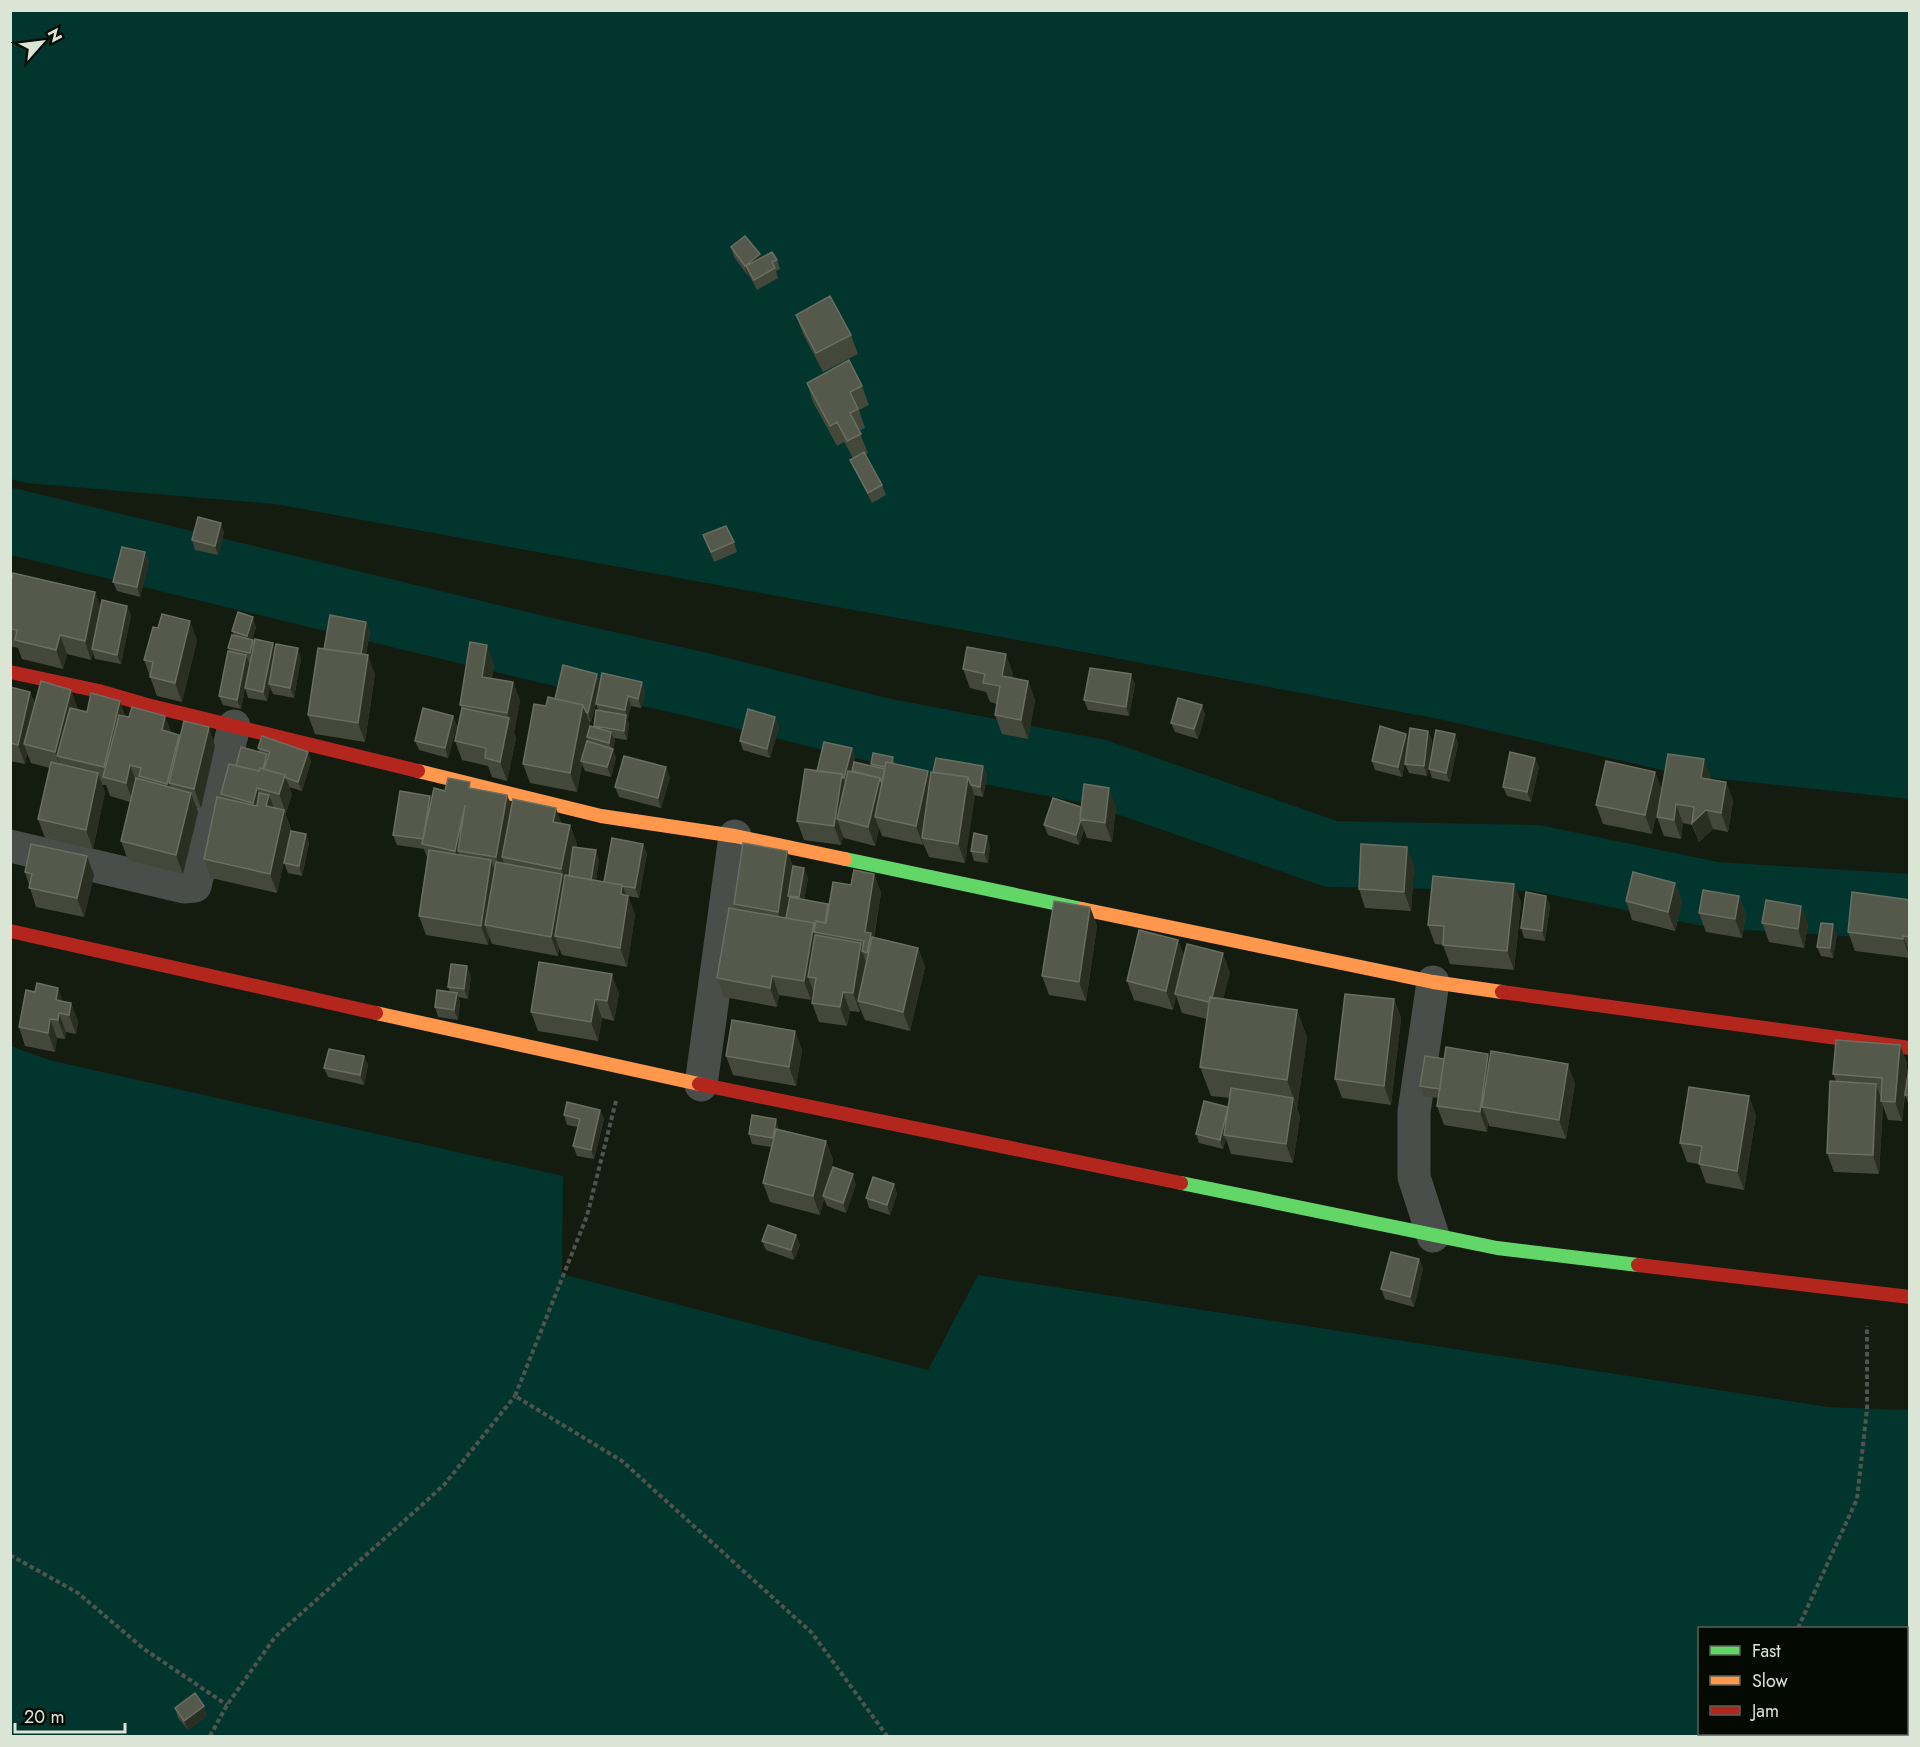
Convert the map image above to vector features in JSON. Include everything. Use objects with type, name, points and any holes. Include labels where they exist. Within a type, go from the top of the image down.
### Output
[{"type":"street","points":[[10,672],[601,816],[735,836],[1434,982],[1910,1048]]},
{"type":"street","points":[[10,846],[184,887],[195,886],[234,726]]},
{"type":"street","points":[[701,1085],[735,836]]},
{"type":"street","points":[[10,931],[701,1085],[1433,1236],[1497,1248],[1910,1297]]},
{"type":"street","points":[[1433,1236],[1414,1177],[1414,1112],[1434,982]]},
{"type":"path","points":[[210,1737],[227,1705],[275,1637],[444,1485],[515,1396],[587,1216],[624,1068]]},
{"type":"path","points":[[1799,1627],[1857,1499],[1867,1409],[1867,1292]]},
{"type":"path","points":[[515,1396],[622,1461],[812,1634],[887,1737]]},
{"type":"path","points":[[10,1555],[78,1593],[144,1649],[227,1705]]},
{"type":"water","points":[[11,11],[1909,11],[1909,799],[1675,773],[1439,719],[275,504],[26,483],[11,479]]},
{"type":"water","points":[[11,1046],[49,1060],[563,1176],[562,1274],[928,1370],[978,1275],[1828,1407],[1909,1410],[1909,1736],[11,1736]]},
{"type":"building","points":[[745,236],[760,254],[745,266],[731,247]]},
{"type":"building","points":[[772,252],[777,260],[772,262],[775,268],[754,280],[746,266]]},
{"type":"building","points":[[830,296],[851,335],[816,353],[796,315]]},
{"type":"building","points":[[849,360],[862,386],[850,392],[858,409],[850,413],[861,434],[847,441],[837,422],[830,426],[807,383]]},
{"type":"building","points":[[864,452],[882,485],[868,493],[850,460]]},
{"type":"building","points":[[198,517],[221,523],[215,546],[192,540]]},
{"type":"building","points":[[726,526],[734,542],[711,552],[703,535]]},
{"type":"building","points":[[122,547],[145,552],[137,587],[113,582]]},
{"type":"building","points":[[13,573],[95,592],[85,641],[60,635],[56,650],[15,640],[17,630],[10,629],[10,585]]},
{"type":"building","points":[[102,600],[127,606],[117,655],[92,649]]},
{"type":"building","points":[[238,612],[253,617],[247,636],[232,631]]},
{"type":"building","points":[[162,614],[190,621],[175,683],[150,677],[153,662],[144,660],[153,627],[158,628]]},
{"type":"building","points":[[330,615],[366,622],[361,654],[324,649]]},
{"type":"building","points":[[232,635],[253,640],[250,653],[228,648]]},
{"type":"building","points":[[255,639],[273,643],[263,692],[245,688]]},
{"type":"building","points":[[470,642],[487,645],[482,677],[513,682],[507,713],[460,705]]},
{"type":"building","points":[[276,644],[298,648],[290,688],[269,684]]},
{"type":"building","points":[[967,647],[1006,654],[1002,676],[1028,681],[1021,720],[995,715],[1000,686],[983,683],[985,674],[963,669]]},
{"type":"building","points":[[318,648],[368,655],[358,723],[308,715]]},
{"type":"building","points":[[228,651],[246,655],[237,700],[219,696]]},
{"type":"building","points":[[563,665],[597,674],[588,713],[583,705],[555,699]]},
{"type":"building","points":[[1090,668],[1131,674],[1126,707],[1084,700]]},
{"type":"building","points":[[602,673],[642,682],[638,699],[628,696],[625,710],[596,704]]},
{"type":"building","points":[[41,681],[71,690],[55,752],[24,744]]},
{"type":"building","points":[[10,687],[30,692],[18,745],[10,743]]},
{"type":"building","points":[[91,693],[120,701],[104,767],[57,756],[70,708],[87,712]]},
{"type":"building","points":[[548,697],[583,705],[570,773],[523,764],[534,704],[546,706]]},
{"type":"building","points":[[1178,698],[1202,705],[1194,729],[1171,723]]},
{"type":"building","points":[[132,707],[165,716],[162,730],[179,735],[167,784],[139,776],[141,768],[130,765],[126,783],[103,777],[119,715],[129,717]]},
{"type":"building","points":[[423,708],[453,716],[445,748],[415,741]]},
{"type":"building","points":[[462,708],[509,718],[500,762],[485,758],[486,748],[455,741]]},
{"type":"building","points":[[748,709],[775,717],[767,749],[740,741]]},
{"type":"building","points":[[596,710],[626,715],[624,731],[594,726]]},
{"type":"building","points":[[184,721],[209,727],[194,789],[169,783]]},
{"type":"building","points":[[590,726],[611,732],[609,743],[587,737]]},
{"type":"building","points":[[1380,726],[1406,734],[1398,767],[1372,761]]},
{"type":"building","points":[[1410,728],[1428,731],[1424,766],[1405,764]]},
{"type":"building","points":[[1436,730],[1455,734],[1446,773],[1429,769]]},
{"type":"building","points":[[262,736],[308,752],[298,782],[286,778],[285,775],[264,769],[270,752],[258,748]]},
{"type":"building","points":[[587,741],[613,749],[607,767],[581,761]]},
{"type":"building","points":[[824,742],[852,748],[844,778],[842,774],[817,771]]},
{"type":"building","points":[[241,747],[267,754],[263,769],[260,768],[259,771],[236,766]]},
{"type":"building","points":[[1510,752],[1535,758],[1527,792],[1503,787]]},
{"type":"building","points":[[873,753],[893,757],[891,763],[886,762],[885,767],[871,764]]},
{"type":"building","points":[[1668,754],[1704,759],[1701,778],[1726,782],[1721,813],[1706,810],[1692,823],[1694,807],[1676,804],[1674,820],[1657,817]]},
{"type":"building","points":[[624,756],[666,767],[658,798],[615,787]]},
{"type":"building","points":[[936,758],[983,766],[980,787],[971,785],[968,777],[933,772]]},
{"type":"building","points":[[1606,761],[1655,772],[1645,815],[1596,805]]},
{"type":"building","points":[[51,762],[98,773],[86,830],[38,819]]},
{"type":"building","points":[[854,762],[885,769],[882,784],[880,778],[852,771]]},
{"type":"building","points":[[886,762],[928,771],[916,826],[875,817]]},
{"type":"building","points":[[229,764],[259,771],[260,768],[285,775],[279,794],[257,788],[253,803],[221,794]]},
{"type":"building","points":[[805,769],[842,774],[834,826],[797,821]]},
{"type":"building","points":[[848,771],[880,778],[868,827],[837,819]]},
{"type":"building","points":[[931,772],[968,777],[958,844],[922,838]]},
{"type":"building","points":[[136,778],[191,793],[176,855],[121,841]]},
{"type":"building","points":[[448,778],[470,782],[469,788],[507,795],[496,857],[458,851],[465,805],[455,851],[422,844],[434,788],[445,791]]},
{"type":"building","points":[[1084,784],[1109,788],[1105,823],[1080,819]]},
{"type":"building","points":[[400,791],[430,796],[423,839],[393,835]]},
{"type":"building","points":[[259,793],[269,795],[266,806],[284,810],[270,874],[204,859],[217,797],[257,806]]},
{"type":"building","points":[[1053,798],[1081,807],[1081,819],[1076,835],[1044,825]]},
{"type":"building","points":[[513,799],[556,808],[553,822],[570,825],[561,869],[502,857]]},
{"type":"building","points":[[291,831],[306,834],[299,866],[284,863]]},
{"type":"building","points":[[974,833],[987,836],[984,853],[971,851]]},
{"type":"building","points":[[612,838],[643,844],[635,888],[604,882]]},
{"type":"building","points":[[743,843],[787,851],[778,912],[734,904]]},
{"type":"building","points":[[31,844],[87,856],[77,898],[29,888],[32,874],[25,872]]},
{"type":"building","points":[[1361,844],[1407,847],[1404,892],[1359,889]]},
{"type":"building","points":[[573,847],[596,850],[591,880],[569,876]]},
{"type":"building","points":[[429,850],[491,860],[481,926],[419,916]]},
{"type":"building","points":[[496,862],[562,874],[551,937],[485,925]]},
{"type":"building","points":[[793,866],[804,868],[799,897],[788,896]]},
{"type":"building","points":[[854,870],[874,874],[865,932],[871,933],[867,953],[862,951],[864,941],[814,932],[816,921],[826,923],[833,882],[851,885]]},
{"type":"building","points":[[1633,872],[1675,883],[1668,912],[1626,901]]},
{"type":"building","points":[[565,875],[622,885],[621,894],[628,896],[620,948],[555,936]]},
{"type":"building","points":[[1433,876],[1514,884],[1507,951],[1443,945],[1444,926],[1428,925]]},
{"type":"building","points":[[1703,890],[1739,896],[1735,919],[1699,913]]},
{"type":"building","points":[[1526,892],[1546,896],[1542,931],[1521,928]]},
{"type":"building","points":[[1852,892],[1910,900],[1910,937],[1903,936],[1903,939],[1848,932]]},
{"type":"building","points":[[790,897],[828,904],[825,923],[816,921],[815,926],[814,923],[786,918]]},
{"type":"building","points":[[1766,900],[1801,906],[1798,929],[1762,923]]},
{"type":"building","points":[[1054,901],[1090,907],[1079,982],[1042,976]]},
{"type":"building","points":[[729,908],[814,923],[804,981],[772,976],[770,988],[717,978]]},
{"type":"building","points":[[1821,923],[1833,924],[1830,948],[1817,947]]},
{"type":"building","points":[[1139,930],[1178,940],[1166,991],[1127,981]]},
{"type":"building","points":[[815,935],[861,943],[853,993],[843,992],[840,1007],[812,1003],[816,978],[808,977]]},
{"type":"building","points":[[872,937],[918,948],[903,1012],[858,1001]]},
{"type":"building","points":[[1187,944],[1223,953],[1209,1002],[1175,994]]},
{"type":"building","points":[[539,962],[612,974],[607,1001],[595,999],[591,1022],[531,1012]]},
{"type":"building","points":[[451,964],[467,966],[464,989],[448,987]]},
{"type":"building","points":[[37,983],[58,988],[56,1000],[71,1003],[69,1015],[59,1013],[58,1020],[50,1019],[48,1033],[19,1027],[26,990],[35,992]]},
{"type":"building","points":[[437,990],[457,993],[454,1010],[435,1007]]},
{"type":"building","points":[[1345,994],[1394,999],[1384,1086],[1335,1079]]},
{"type":"building","points":[[1210,997],[1297,1010],[1287,1080],[1200,1067]]},
{"type":"building","points":[[732,1020],[795,1031],[789,1067],[726,1056]]},
{"type":"building","points":[[1836,1040],[1900,1045],[1895,1102],[1881,1101],[1882,1078],[1833,1074]]},
{"type":"building","points":[[1446,1047],[1488,1054],[1480,1112],[1437,1106]]},
{"type":"building","points":[[329,1049],[364,1056],[360,1075],[324,1068]]},
{"type":"building","points":[[1491,1051],[1568,1064],[1559,1120],[1482,1107]]},
{"type":"building","points":[[1425,1056],[1444,1059],[1440,1089],[1420,1086]]},
{"type":"building","points":[[1910,1059],[1910,1095],[1905,1095]]},
{"type":"building","points":[[1830,1081],[1876,1084],[1873,1155],[1827,1153]]},
{"type":"building","points":[[1689,1087],[1749,1096],[1737,1171],[1699,1164],[1702,1146],[1680,1143]]},
{"type":"building","points":[[1231,1088],[1293,1098],[1286,1144],[1224,1135]]},
{"type":"building","points":[[1204,1101],[1228,1107],[1220,1140],[1196,1134]]},
{"type":"building","points":[[567,1102],[600,1110],[591,1150],[573,1146],[580,1119],[564,1115]]},
{"type":"building","points":[[752,1115],[776,1119],[773,1138],[749,1134]]},
{"type":"building","points":[[776,1129],[826,1141],[813,1196],[763,1183]]},
{"type":"building","points":[[833,1167],[853,1174],[843,1203],[823,1196]]},
{"type":"building","points":[[873,1177],[894,1184],[887,1205],[866,1198]]},
{"type":"building","points":[[768,1225],[796,1235],[791,1250],[762,1241]]},
{"type":"building","points":[[1391,1252],[1419,1259],[1410,1297],[1381,1289]]},
{"type":"building","points":[[195,1693],[204,1706],[184,1721],[175,1708]]},
{"type":"waterway","points":[[10,521],[883,731],[1097,772],[1331,854],[1536,858],[1715,895],[1910,907]]},
{"type":"traffic: fast","points":[[845,859],[1082,909]]},
{"type":"traffic: fast","points":[[1181,1183],[1497,1248],[1638,1265]]},
{"type":"traffic: slow","points":[[418,771],[601,816],[735,836],[845,859]]},
{"type":"traffic: slow","points":[[1082,909],[1433,982],[1502,992]]},
{"type":"traffic: slow","points":[[376,1013],[699,1084]]},
{"type":"traffic: jam","points":[[10,672],[99,691],[147,705],[418,771]]},
{"type":"traffic: jam","points":[[10,931],[376,1013]]},
{"type":"traffic: jam","points":[[1502,992],[1910,1048]]},
{"type":"traffic: jam","points":[[699,1084],[1181,1183]]},
{"type":"traffic: jam","points":[[1638,1265],[1910,1297]]}]
